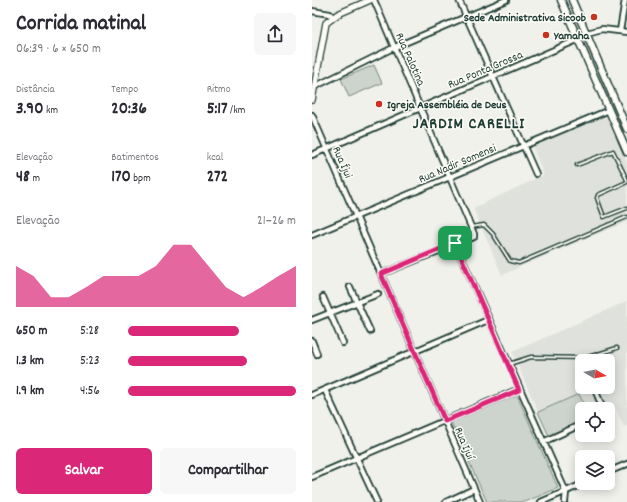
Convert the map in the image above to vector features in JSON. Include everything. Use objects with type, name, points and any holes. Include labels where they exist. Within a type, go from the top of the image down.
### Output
[{"type":"main road","points":[[561,0],[577,40],[627,152]]},
{"type":"main road","points":[[572,0],[625,121],[627,129]]},
{"type":"main road","points":[[608,108],[615,101]]},
{"type":"main road","points":[[608,108],[616,109],[625,121]]},
{"type":"street","points":[[312,100],[326,23],[333,17],[370,0]]},
{"type":"street","name":"Rua Palotina","points":[[374,0],[451,177],[471,227],[474,236],[455,243]]},
{"type":"street","points":[[459,0],[536,174]]},
{"type":"street","points":[[314,87],[395,47],[506,0]]},
{"type":"street","points":[[620,31],[625,0]]},
{"type":"street","points":[[312,11],[330,14],[333,17]]},
{"type":"street","points":[[587,33],[602,30],[627,32]]},
{"type":"street","name":"Rua Ponta Grossa","points":[[312,155],[577,40]]},
{"type":"street","name":"Rua Nadir Somensi","points":[[312,235],[451,177],[608,108]]},
{"type":"street","name":"Rua Íjui","points":[[312,115],[356,216]]},
{"type":"street","name":"Rua Ijuí","points":[[356,216],[480,502]]},
{"type":"street","points":[[381,274],[455,243],[519,390],[566,492],[565,502]]},
{"type":"street","points":[[350,287],[370,331]]},
{"type":"street","points":[[312,320],[378,294]]},
{"type":"street","points":[[323,297],[343,343]]},
{"type":"street","points":[[312,395],[488,320]]},
{"type":"street","points":[[312,341],[317,354]]},
{"type":"street","points":[[325,390],[376,502]]},
{"type":"street","points":[[312,477],[519,390]]},
{"type":"street","points":[[543,442],[575,427]]},
{"type":"street","points":[[615,469],[627,464]]},
{"type":"street","points":[[541,502],[575,488]]},
{"type":"street","points":[[446,502],[474,489]]},
{"type":"lane","points":[[578,165],[613,151],[627,181],[597,197],[604,217],[627,208]]},
{"type":"lane","points":[[471,227],[484,225],[493,234],[510,261],[519,263],[627,217]]},
{"type":"lane","points":[[508,364],[531,357],[585,358],[617,348]]},
{"type":"shaded area","points":[[374,65],[382,83],[349,97],[341,79]]},
{"type":"shaded area","points":[[605,113],[627,163],[627,222],[502,275],[473,208],[544,175],[532,146]]},
{"type":"shaded area","points":[[627,301],[627,426],[624,427],[615,410],[615,402],[583,402],[579,394],[538,412],[512,352]]},
{"type":"shaded area","points":[[579,394],[583,402],[575,402],[575,424],[549,436],[538,412]]},
{"type":"shaded area","points":[[517,395],[558,488],[525,502],[487,502],[451,422]]},
{"type":"place","name":"Sede Administrativa Sicoob","points":[[594,17]]},
{"type":"place","name":"Yamaha","points":[[546,35]]},
{"type":"place","name":"Igreja Assembléia de Deus","points":[[379,104]]},
{"type":"district","name":"JARDIM CARELLI","points":[[469,122]]},
{"type":"route","points":[[455,243],[519,390],[445,421],[381,274],[455,243]]}]
